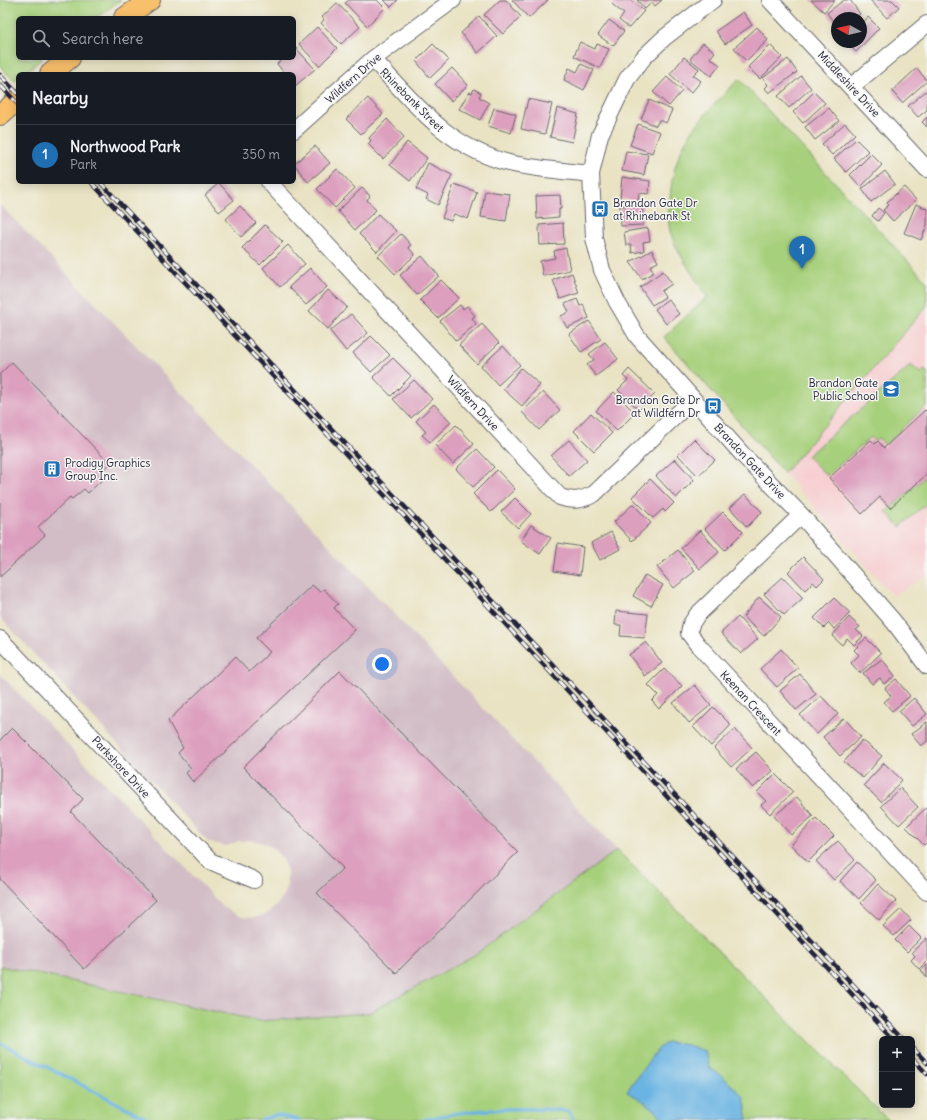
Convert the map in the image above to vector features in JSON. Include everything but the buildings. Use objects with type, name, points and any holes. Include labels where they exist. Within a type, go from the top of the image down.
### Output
[{"type":"main road","points":[[127,16],[150,0]]},
{"type":"main road","points":[[52,72],[68,60]]},
{"type":"main road","points":[[0,115],[16,102]]},
{"type":"street","name":"Wildfern Drive","points":[[296,128],[372,59],[452,0]]},
{"type":"street","name":"Brandon Gate Drive","points":[[713,0],[664,38],[644,57],[627,79],[600,135],[591,174],[594,238],[602,270],[617,302],[637,336],[692,400],[802,515],[894,622],[927,666]]},
{"type":"street","name":"Middleshire Drive","points":[[770,0],[852,86],[927,169]]},
{"type":"street","points":[[852,86],[927,24]]},
{"type":"street","name":"Rhinebank Street","points":[[372,59],[424,114],[439,128],[457,141],[509,163],[591,174]]},
{"type":"street","name":"Wildfern Drive","points":[[271,184],[560,498],[569,501],[583,500],[594,494],[692,400]]},
{"type":"street","name":"Keenan Crescent","points":[[802,515],[697,615],[691,624],[689,633],[698,645],[927,892]]},
{"type":"street","name":"Parkshore Drive","points":[[0,639],[210,861],[254,880]]},
{"type":"shaded area","points":[[0,205],[319,535],[617,850],[476,954],[369,1013],[260,1021],[0,966],[0,674],[224,908],[241,917],[254,918],[266,914],[276,906],[284,896],[287,884],[287,871],[283,859],[274,849],[264,843],[251,840],[238,841],[227,846],[208,842],[0,617]]},
{"type":"shaded area","name":"Brandon Gate Public School","points":[[927,306],[927,575],[893,596],[784,473]]},
{"type":"green space","points":[[0,0],[121,0],[99,16],[16,16],[16,60],[41,60],[26,72],[16,72],[16,80],[14,81],[0,66]]},
{"type":"green space","points":[[739,79],[927,282],[927,306],[784,473],[664,337],[707,297],[679,252],[671,233],[669,209],[672,180],[677,162],[691,132],[701,119]]},
{"type":"green space","points":[[911,365],[921,373],[925,370],[927,372],[927,405],[885,445],[879,438],[875,442],[871,437],[827,476],[807,456]]},
{"type":"green space","points":[[927,475],[927,503],[900,527],[886,512]]},
{"type":"green space","points":[[617,850],[888,1120],[0,1120],[0,966],[260,1021],[369,1013],[476,954]]},
{"type":"water","points":[[667,1042],[687,1045],[705,1051],[709,1068],[721,1075],[744,1097],[748,1120],[664,1120],[647,1104],[627,1092],[654,1053]]},
{"type":"waterway","points":[[0,1043],[150,1120]]},
{"type":"waterway","points":[[424,1120],[458,1113],[514,1109],[568,1111],[574,1120]]},
{"type":"waterway","points":[[262,1120],[276,1115],[299,1120]]},
{"type":"railway","points":[[0,75],[16,92]]},
{"type":"railway","points":[[0,85],[16,102]]},
{"type":"railway","points":[[93,184],[891,1036]]},
{"type":"railway","points":[[102,184],[901,1036]]},
{"type":"railway","points":[[915,1050],[927,1063]]},
{"type":"railway","points":[[915,1061],[927,1074]]},
{"type":"place","name":"Brandon Gate Dr at Rhinebank St","points":[[600,209]]},
{"type":"place","name":"Northwood Park","points":[[802,269]]},
{"type":"place","name":"Brandon Gate Public School","points":[[891,389]]},
{"type":"place","name":"Brandon Gate Dr at Wildfern Dr","points":[[713,406]]},
{"type":"place","name":"Prodigy Graphics Group Inc.","points":[[52,469]]}]
